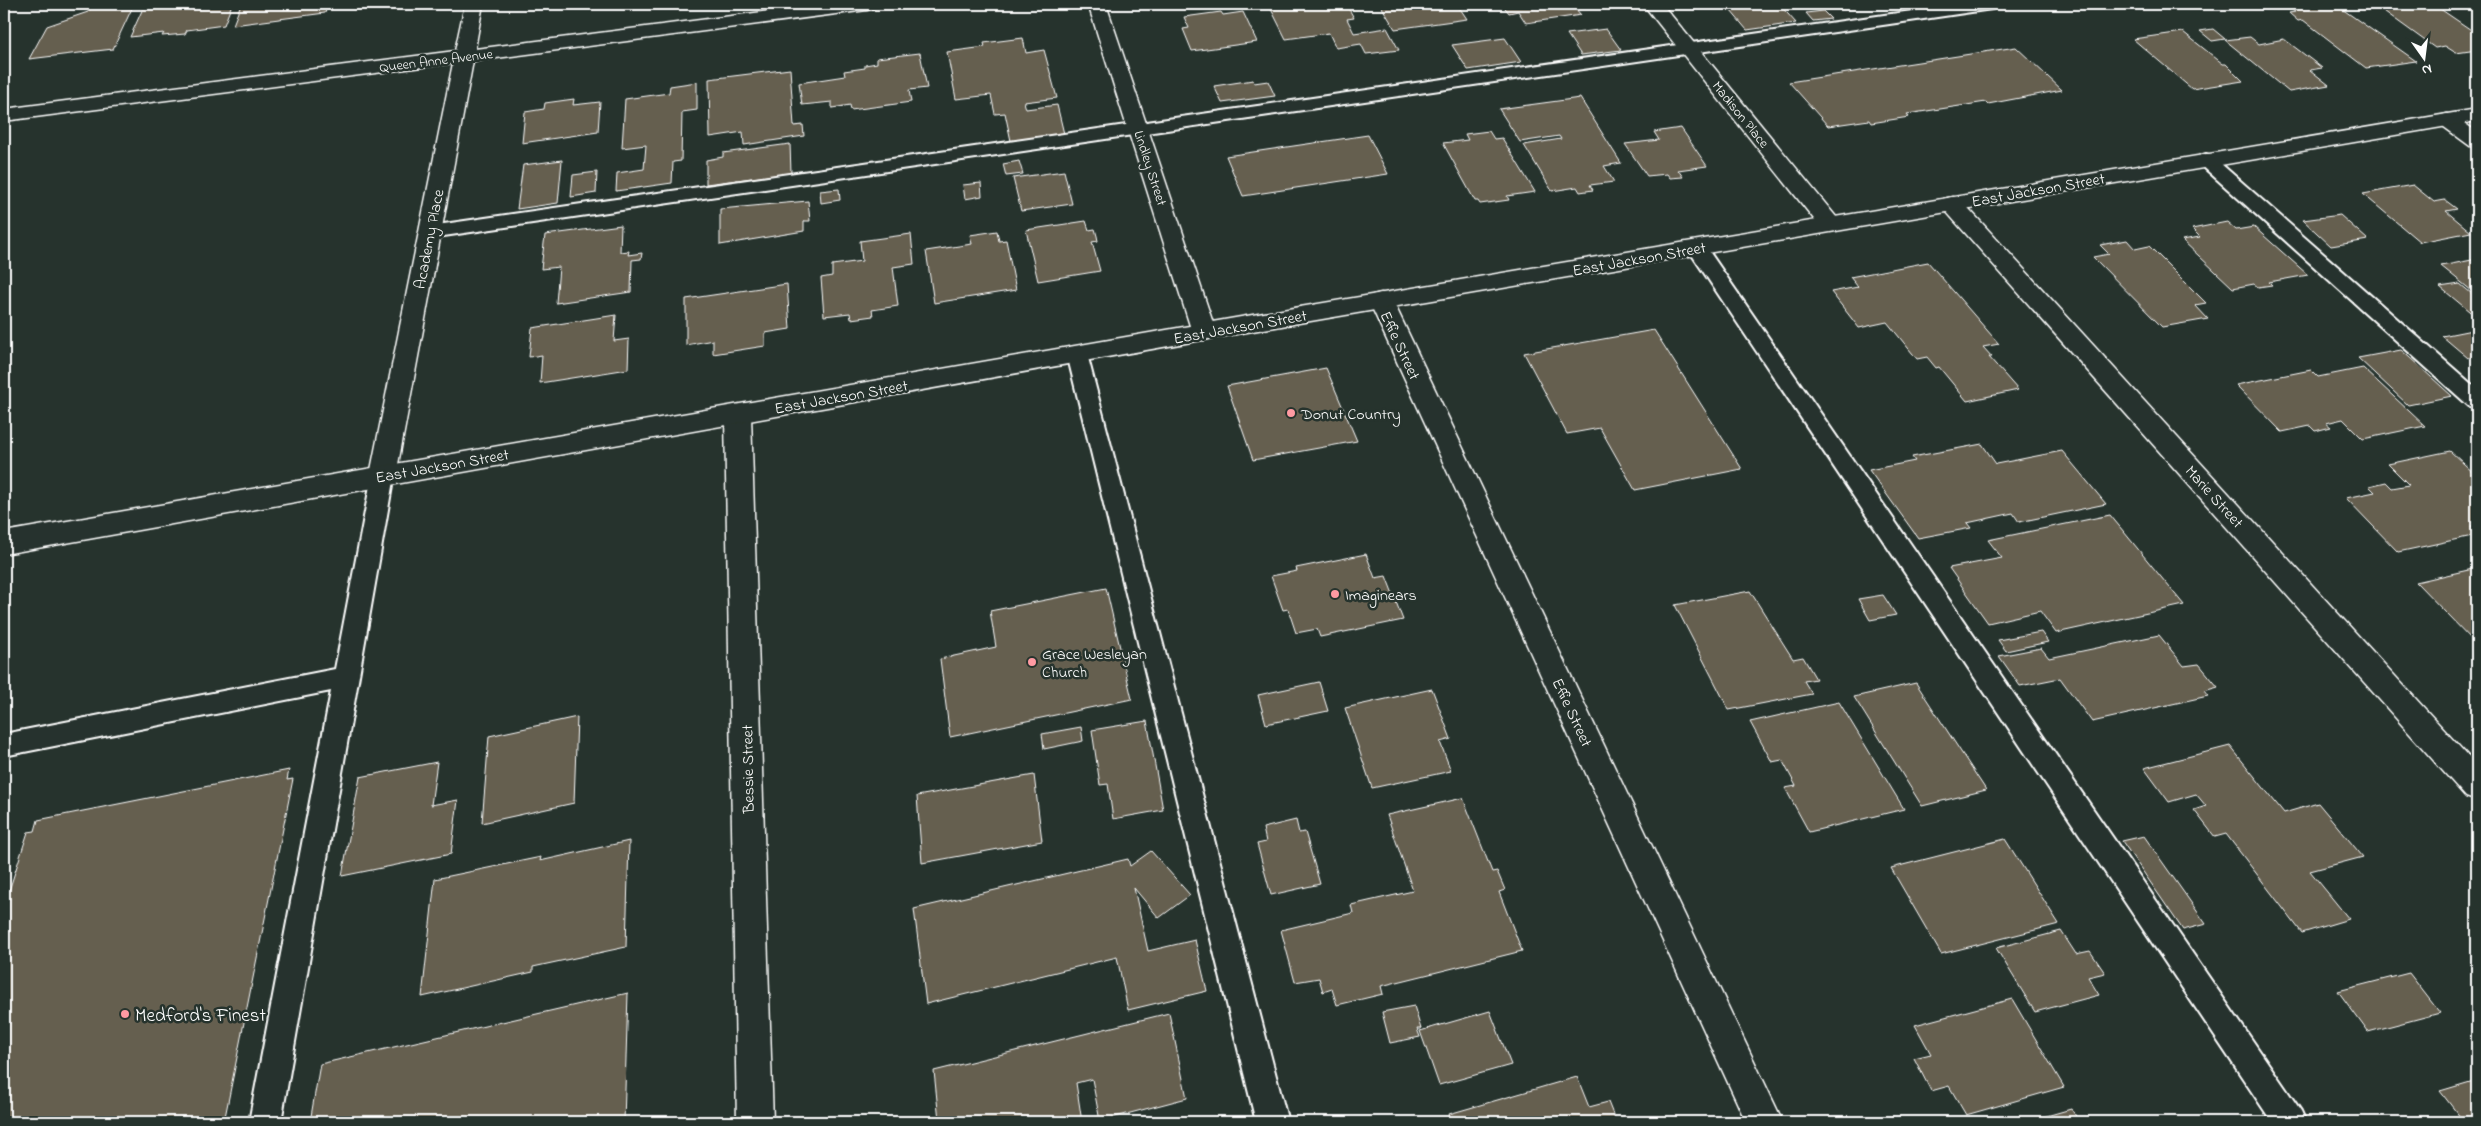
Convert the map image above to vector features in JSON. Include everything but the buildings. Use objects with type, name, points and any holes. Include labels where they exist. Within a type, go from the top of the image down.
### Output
[{"type":"street","name":"Academy Place","points":[[383,475],[474,4]]},
{"type":"street","name":"Queen Anne Avenue","points":[[4,116],[867,4]]},
{"type":"street","name":"Lindley Street","points":[[1097,4],[1204,332]]},
{"type":"street","name":"Madison Place","points":[[1652,4],[1829,224]]},
{"type":"street","name":"East Jackson Street","points":[[4,542],[1381,301],[2477,115]]},
{"type":"street","points":[[2447,120],[2477,142]]},
{"type":"street","name":"Marie Street","points":[[1952,204],[2477,787]]},
{"type":"street","name":"Effie Street","points":[[1381,301],[1765,1122]]},
{"type":"street","name":"Bessie Street","points":[[738,415],[755,1122]]},
{"type":"lane","points":[[430,232],[1687,47],[1992,4]]},
{"type":"lane","points":[[2206,160],[2477,401]]},
{"type":"lane","points":[[1697,248],[2290,1122]]},
{"type":"lane","points":[[1077,354],[1272,1122]]},
{"type":"lane","points":[[265,1122],[383,475]]},
{"type":"lane","points":[[4,744],[346,678]]},
{"type":"place","name":"Donut Country","points":[[1291,413]]},
{"type":"place","name":"Imaginears","points":[[1335,594]]},
{"type":"place","name":"Grace Wesleyan Church","points":[[1032,662]]},
{"type":"place","name":"Medford's Finest","points":[[125,1014]]}]
